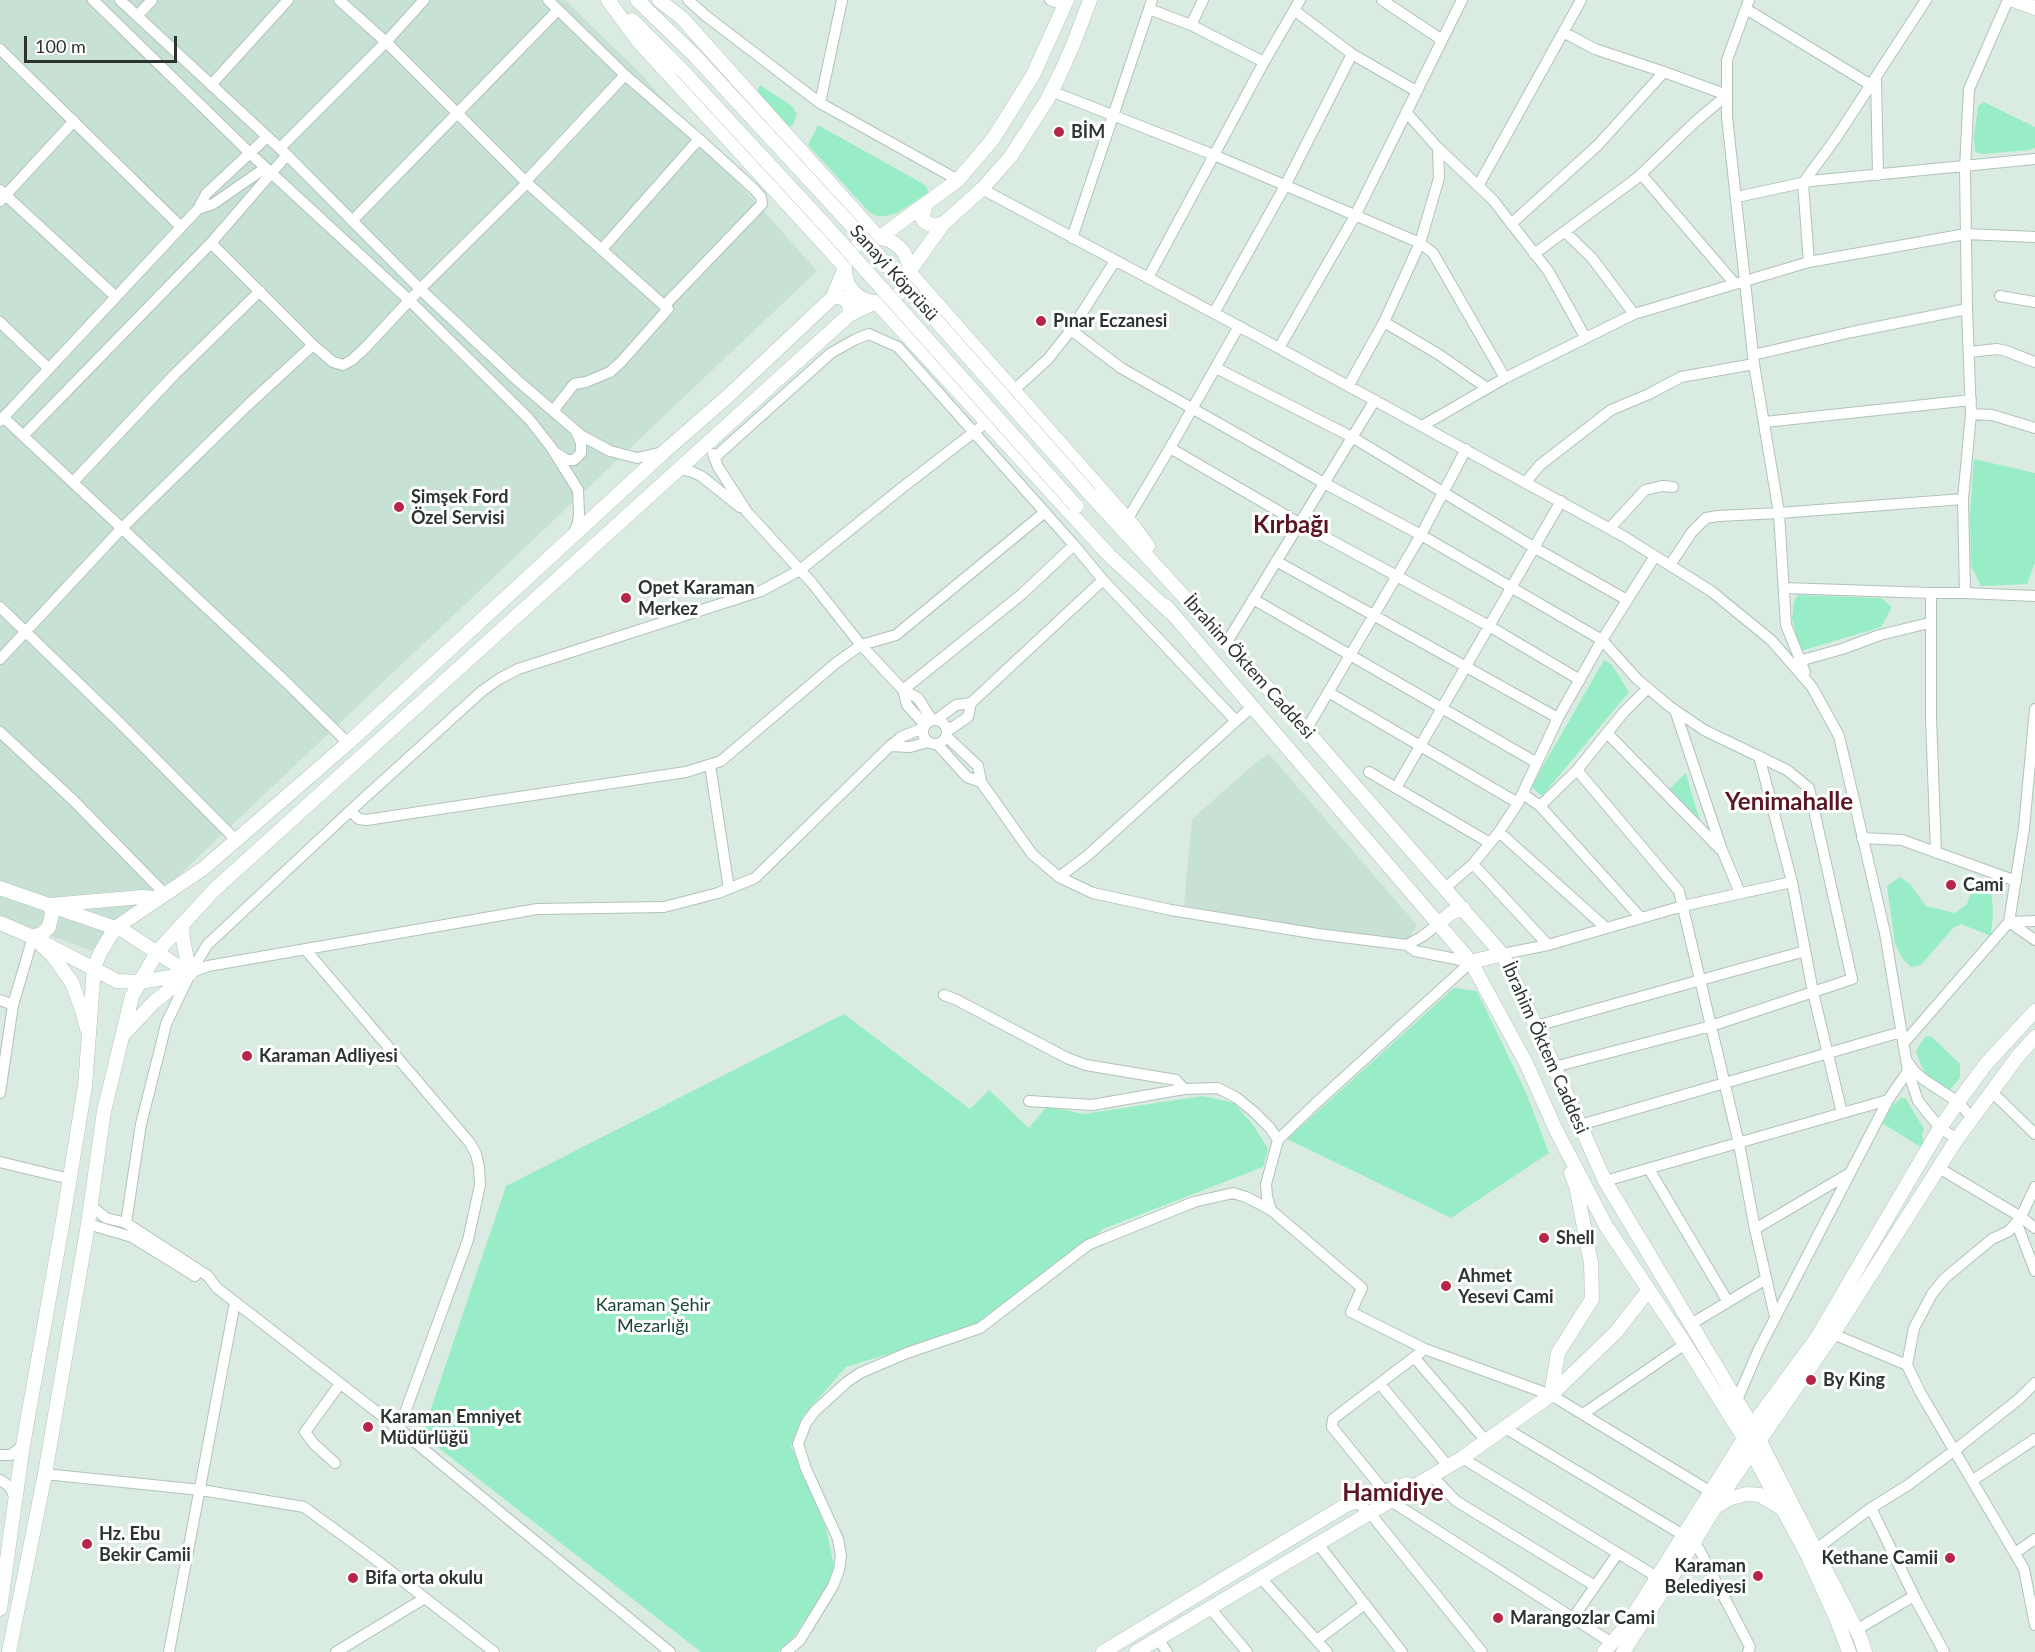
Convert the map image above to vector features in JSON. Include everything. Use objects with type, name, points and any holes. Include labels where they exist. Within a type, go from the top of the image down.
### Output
[{"type":"main road","name":"Sanayi Köprüsü","points":[[609,0],[681,69],[828,228],[1076,506]]},
{"type":"main road","points":[[609,0],[639,42],[845,267],[850,287],[857,294],[876,302],[1109,555],[1170,612]]},
{"type":"main road","name":"Sanayi Köprüsü","points":[[637,0],[694,55],[854,228],[1090,494]]},
{"type":"main road","points":[[658,0],[682,18],[879,238]]},
{"type":"main road","points":[[909,272],[944,223],[982,189],[1011,156],[1051,91],[1073,45],[1090,0]]},
{"type":"main road","points":[[2013,0],[2035,8]]},
{"type":"main road","points":[[879,238],[958,180],[993,139],[1034,75],[1066,3]]},
{"type":"main road","points":[[926,204],[922,218],[925,222],[934,226],[944,223]]},
{"type":"main road","points":[[0,1607],[23,1445],[85,1086],[94,968],[115,927],[204,868],[348,743],[664,452],[728,396],[833,297],[852,249],[869,239],[879,238],[897,245],[904,252],[909,272],[902,290],[895,297],[876,302],[849,315],[713,437],[222,882],[158,952],[139,982],[132,996],[104,1111],[88,1224],[45,1474],[11,1652]]},
{"type":"main road","points":[[909,272],[1127,520],[1190,603]]},
{"type":"main road","points":[[833,297],[846,300],[850,306],[849,315]]},
{"type":"main road","name":"İbrahim Öktem Caddesi","points":[[1090,494],[1306,730],[1502,954],[1605,1181],[1760,1440],[1812,1553],[1849,1652]]},
{"type":"main road","name":"İbrahim Öktem Caddesi","points":[[1076,506],[1253,706],[1472,962],[1526,1064],[1556,1130],[1606,1226],[1648,1292],[1685,1344],[1744,1438],[1782,1509],[1812,1553],[1856,1630],[1865,1652]]},
{"type":"main road","points":[[0,888],[115,927],[134,936],[190,974]]},
{"type":"main road","points":[[50,905],[160,896]]},
{"type":"main road","points":[[33,937],[42,934],[49,927],[52,918],[50,905]]},
{"type":"main road","points":[[1438,924],[1451,913],[1463,908]]},
{"type":"main road","points":[[0,923],[33,937],[117,981],[139,982],[190,974]]},
{"type":"main road","points":[[182,925],[190,974]]},
{"type":"main road","points":[[33,937],[53,956],[72,983],[90,1040]]},
{"type":"main road","points":[[1472,962],[1502,954]]},
{"type":"main road","points":[[121,1037],[149,1007],[190,974]]},
{"type":"main road","points":[[1613,1649],[1688,1539],[1711,1491],[1744,1438],[1815,1339],[1958,1102],[1986,1064],[2035,1011]]},
{"type":"main road","points":[[1613,1649],[1657,1577],[1715,1508],[1833,1334],[1957,1139],[2018,1056],[2035,1037]]},
{"type":"main road","points":[[1551,1395],[1552,1377],[1558,1353],[1592,1299],[1591,1263],[1576,1186],[1556,1130]]},
{"type":"main road","points":[[1103,1652],[1346,1505],[1383,1496],[1432,1476],[1462,1458],[1551,1395],[1616,1332],[1648,1292]]},
{"type":"main road","points":[[1715,1508],[1731,1498],[1747,1494],[1761,1495],[1782,1509]]},
{"type":"main road","points":[[1136,1652],[1370,1513],[1383,1496]]},
{"type":"street","points":[[93,0],[250,154],[409,300],[529,419],[555,453],[578,490],[578,523],[573,536]]},
{"type":"street","points":[[120,0],[284,151],[420,289],[575,430],[610,451],[636,458],[664,452]]},
{"type":"street","points":[[137,16],[152,0]]},
{"type":"street","points":[[211,85],[288,0]]},
{"type":"street","points":[[339,0],[386,42],[526,182],[668,309],[610,372],[586,382],[574,384],[553,411]]},
{"type":"street","points":[[23,436],[211,243],[247,203],[284,151],[424,0]]},
{"type":"street","points":[[548,0],[625,75],[761,197],[762,204],[665,305]]},
{"type":"street","points":[[688,0],[820,103],[958,180]]},
{"type":"street","points":[[820,103],[842,0]]},
{"type":"street","points":[[1050,0],[1066,3]]},
{"type":"street","points":[[1191,25],[1203,0]]},
{"type":"street","points":[[1148,278],[1264,62],[1300,0]]},
{"type":"street","points":[[1382,0],[1442,40]]},
{"type":"street","points":[[1279,348],[1355,216],[1462,0]]},
{"type":"street","points":[[1478,186],[1581,0]]},
{"type":"street","points":[[1809,262],[1803,183],[1926,0]]},
{"type":"street","points":[[1965,592],[1963,499],[1971,414],[1965,168],[1969,89],[2008,0]]},
{"type":"street","points":[[1072,238],[1150,4],[1264,62]]},
{"type":"street","points":[[1873,81],[1748,4],[1727,60],[1727,117],[1754,360],[1779,513],[1786,625],[1799,661],[1839,736],[1885,933],[1907,1065],[1918,1101],[1941,1128],[1957,1139]]},
{"type":"street","points":[[352,221],[558,10]]},
{"type":"street","points":[[1294,10],[1352,54],[1416,91]]},
{"type":"street","points":[[1563,32],[1595,49],[1727,95]]},
{"type":"street","points":[[0,49],[181,227]]},
{"type":"street","points":[[1214,313],[1285,186],[1352,54]]},
{"type":"street","points":[[1512,224],[1598,145],[1664,72]]},
{"type":"street","points":[[211,243],[313,345],[333,362],[343,364],[352,360],[366,347],[409,300],[526,182],[625,75]]},
{"type":"street","points":[[1873,81],[1878,175]]},
{"type":"street","points":[[1051,91],[1214,155],[1420,243],[1433,254],[1505,378]]},
{"type":"street","points":[[1534,254],[1641,174],[1727,95]]},
{"type":"street","points":[[1406,112],[1438,148],[1493,200],[1549,273],[1585,338]]},
{"type":"street","points":[[74,121],[2,196],[115,296]]},
{"type":"street","points":[[267,137],[206,194],[198,209],[2,419],[73,482],[348,743]]},
{"type":"street","points":[[602,249],[699,139]]},
{"type":"street","points":[[1348,386],[1384,322],[1420,243],[1439,178],[1438,148]]},
{"type":"street","points":[[1737,197],[1803,183],[2035,159]]},
{"type":"street","points":[[198,209],[213,204],[268,171]]},
{"type":"street","points":[[1641,174],[1735,284]]},
{"type":"street","points":[[982,189],[1610,528],[1711,591],[1771,639],[1812,687]]},
{"type":"street","points":[[1565,232],[1592,258],[1634,314]]},
{"type":"street","points":[[1422,426],[1505,378],[1634,314],[1809,262],[1966,234],[2035,237]]},
{"type":"street","points":[[1014,390],[1048,359],[1071,330],[1115,261]]},
{"type":"street","points":[[73,482],[175,374],[260,291]]},
{"type":"street","points":[[2000,296],[2035,302]]},
{"type":"street","points":[[1526,482],[1540,465],[1611,410],[1681,377],[1754,360],[1852,332],[1967,309]]},
{"type":"street","points":[[0,322],[48,368]]},
{"type":"street","points":[[1384,322],[1438,354],[1487,388]]},
{"type":"street","points":[[1127,520],[1239,326]]},
{"type":"street","points":[[1071,330],[1121,368],[1421,535],[1602,640],[1637,679],[1674,710],[1704,730],[1786,770],[1809,788],[1852,979],[1711,1026],[1554,1067]]},
{"type":"street","points":[[714,458],[831,353],[869,334],[898,346],[1103,580],[1236,721]]},
{"type":"street","points":[[0,659],[122,528],[313,345]]},
{"type":"street","points":[[1969,352],[1997,349],[2035,362]]},
{"type":"street","points":[[1216,368],[1352,437],[1534,548],[1627,600]]},
{"type":"street","points":[[1227,642],[1375,400]]},
{"type":"street","points":[[1765,422],[1971,400]]},
{"type":"street","points":[[1971,414],[1992,415],[2035,428]]},
{"type":"street","points":[[126,1223],[141,1124],[164,1032],[190,974],[207,945],[350,811],[482,691],[499,680],[518,669],[761,591],[800,570],[987,422]]},
{"type":"street","points":[[555,453],[567,460],[574,460],[581,453],[581,443],[575,430]]},
{"type":"street","points":[[713,437],[714,458],[747,512]]},
{"type":"street","points":[[1170,448],[1299,523],[1489,626],[1581,680]]},
{"type":"street","points":[[1306,730],[1421,535],[1466,449]]},
{"type":"street","points":[[677,470],[690,471],[701,476],[747,512],[800,570],[861,645],[903,690],[918,698],[929,723],[924,738],[939,738],[978,766],[981,782],[1032,854],[1059,877],[1093,893],[1171,910],[1318,934],[1407,945],[1415,951],[1472,962]]},
{"type":"street","points":[[1610,528],[1645,490],[1662,486],[1673,487]]},
{"type":"street","points":[[1670,565],[1692,532],[1706,518],[1963,499]]},
{"type":"street","points":[[1396,788],[1561,501]]},
{"type":"street","points":[[350,811],[359,819],[366,820],[686,772],[720,762],[836,663],[861,645],[896,635],[1045,512]]},
{"type":"street","points":[[903,690],[1022,594],[1074,545]]},
{"type":"street","points":[[1445,888],[1473,864],[1499,832],[1520,798],[1558,718],[1602,640],[1655,556]]},
{"type":"street","points":[[1276,561],[1558,718]]},
{"type":"street","points":[[890,746],[910,747],[939,738],[968,717],[971,703],[1103,580]]},
{"type":"street","points":[[1784,588],[2035,596]]},
{"type":"street","points":[[1931,593],[1929,622],[1936,853]]},
{"type":"street","points":[[1253,599],[1537,763]]},
{"type":"street","points":[[0,608],[121,724],[236,840]]},
{"type":"street","points":[[1799,661],[1929,622]]},
{"type":"street","points":[[1540,806],[1578,770],[1624,712],[1648,688]]},
{"type":"street","points":[[1328,692],[1520,798],[1540,806],[1641,918]]},
{"type":"street","points":[[190,974],[208,966],[537,909],[664,907],[729,889],[755,878],[901,737],[929,723],[956,705],[971,703]]},
{"type":"street","points":[[1059,877],[1087,856],[1253,706]]},
{"type":"street","points":[[1903,1044],[2009,922],[2032,766],[2035,709]]},
{"type":"street","points":[[1674,710],[1722,850],[1740,893]]},
{"type":"street","points":[[929,723],[945,726],[939,738]]},
{"type":"street","points":[[0,732],[73,800],[160,896]]},
{"type":"street","points":[[1607,733],[1722,850]]},
{"type":"street","points":[[1759,756],[1792,882],[1813,992],[1842,1113]]},
{"type":"street","points":[[710,765],[729,889]]},
{"type":"street","points":[[1578,770],[1679,891],[1739,1144],[1775,1317]]},
{"type":"street","points":[[1369,772],[1490,843]]},
{"type":"street","points":[[1499,832],[1606,928]]},
{"type":"street","points":[[1862,838],[1902,840],[2016,881]]},
{"type":"street","points":[[1473,864],[1548,945]]},
{"type":"street","points":[[1502,954],[1548,945],[1683,906],[1792,882]]},
{"type":"street","points":[[2009,922],[2035,921]]},
{"type":"street","points":[[2009,922],[2035,940]]},
{"type":"street","points":[[1407,945],[1424,936],[1438,924]]},
{"type":"street","points":[[0,1093],[13,1005],[33,937]]},
{"type":"street","points":[[305,949],[470,1143],[479,1167],[480,1185],[468,1240],[399,1429]]},
{"type":"street","points":[[1536,1026],[1805,951]]},
{"type":"street","points":[[1271,1210],[1266,1184],[1278,1140],[1472,962]]},
{"type":"street","points":[[944,995],[1067,1059],[1086,1065],[1176,1080],[1184,1089]]},
{"type":"street","points":[[0,1000],[13,1005]]},
{"type":"street","points":[[1580,1125],[1901,1032]]},
{"type":"street","points":[[1907,1065],[1923,1079],[1958,1102],[1972,1118]]},
{"type":"street","points":[[1737,1400],[1758,1349],[1907,1065]]},
{"type":"street","points":[[1029,1101],[1092,1105],[1184,1089],[1218,1088],[1237,1098],[1270,1128],[1278,1140]]},
{"type":"street","points":[[1992,1092],[2035,1134]]},
{"type":"street","points":[[1605,1181],[1888,1100]]},
{"type":"street","points":[[0,1162],[70,1179]]},
{"type":"street","points":[[1939,1168],[2019,1221],[2035,1228]]},
{"type":"street","points":[[1649,1169],[1728,1302]]},
{"type":"street","points":[[1755,1229],[1850,1173]]},
{"type":"street","points":[[2035,1186],[2019,1221],[2009,1231],[1992,1239],[1976,1251],[1945,1278],[1932,1294],[1914,1328],[1907,1365],[1920,1392],[2024,1569],[2035,1625]]},
{"type":"street","points":[[786,1652],[800,1640],[832,1586],[839,1570],[841,1556],[838,1539],[806,1469],[798,1444],[806,1422],[815,1411],[860,1373],[907,1353],[980,1328],[1088,1245],[1194,1202],[1233,1193],[1271,1210],[1362,1287],[1351,1312],[1425,1348],[1551,1395],[1711,1491]]},
{"type":"street","points":[[91,1206],[106,1218],[126,1223],[208,1276],[217,1288]]},
{"type":"street","points":[[2019,1221],[2035,1271]]},
{"type":"street","points":[[88,1224],[132,1237],[217,1288],[399,1429],[670,1652]]},
{"type":"street","points":[[1691,1324],[1766,1279]]},
{"type":"street","points":[[169,1652],[235,1302]]},
{"type":"street","points":[[1833,1334],[1907,1365]]},
{"type":"street","points":[[1582,1414],[1685,1344]]},
{"type":"street","points":[[1425,1348],[1333,1419],[1332,1427],[1383,1496],[1573,1618],[1613,1649]]},
{"type":"street","points":[[1414,1357],[1486,1441]]},
{"type":"street","points":[[1812,1553],[1871,1508],[1908,1485],[1955,1450],[2019,1399],[2035,1383]]},
{"type":"street","points":[[335,1463],[305,1432],[340,1384]]},
{"type":"street","points":[[1380,1384],[1448,1466]]},
{"type":"street","points":[[1505,1428],[1688,1539],[1699,1549],[1750,1647],[1748,1652]]},
{"type":"street","points":[[1973,1480],[2035,1439]]},
{"type":"street","points":[[0,1455],[11,1455],[23,1445]]},
{"type":"street","points":[[1462,1458],[1657,1577]]},
{"type":"street","points":[[45,1474],[201,1490],[304,1507],[494,1652]]},
{"type":"street","points":[[1432,1476],[1456,1501],[1595,1586]]},
{"type":"street","points":[[0,1480],[9,1486],[16,1500]]},
{"type":"street","points":[[1356,1502],[1370,1513],[1482,1652]]},
{"type":"street","points":[[1871,1508],[1944,1652]]},
{"type":"street","points":[[2015,1553],[2035,1539]]},
{"type":"street","points":[[1318,1544],[1402,1652]]},
{"type":"street","points":[[1573,1618],[1618,1553]]},
{"type":"street","points":[[1261,1578],[1327,1652]]},
{"type":"street","points":[[1856,1630],[1914,1596]]},
{"type":"street","points":[[336,1652],[425,1598]]},
{"type":"street","points":[[1317,1640],[1365,1604]]},
{"type":"street","points":[[1210,1608],[1248,1652]]},
{"type":"street","points":[[1158,1639],[1167,1652]]},
{"type":"shaded area","points":[[0,0],[565,0],[643,76],[817,271],[97,953],[0,917]]},
{"type":"shaded area","points":[[1269,754],[1417,925],[1404,947],[1184,905],[1192,819],[1260,759]]},
{"type":"green space","points":[[760,85],[792,106],[797,114],[793,125],[789,127],[756,93]]},
{"type":"green space","points":[[1984,102],[2035,127],[2035,148],[1983,154],[1975,152],[1974,137],[1978,106]]},
{"type":"green space","points":[[818,125],[920,182],[927,187],[928,193],[897,213],[877,216],[869,212],[808,145]]},
{"type":"green space","points":[[1974,459],[2035,473],[2035,563],[2027,584],[1981,586],[1971,566],[1970,515]]},
{"type":"green space","points":[[1798,595],[1881,598],[1892,607],[1881,627],[1801,651],[1792,619],[1794,601]]},
{"type":"green space","points":[[1604,660],[1612,665],[1629,692],[1542,796],[1531,787]]},
{"type":"green space","points":[[1686,773],[1692,795],[1702,826],[1667,791]]},
{"type":"green space","points":[[1900,877],[1910,884],[1926,906],[1955,913],[1967,904],[1974,882],[1985,885],[1991,890],[1993,911],[1991,936],[1961,924],[1953,928],[1921,965],[1911,967],[1902,958],[1895,944],[1887,886]]},
{"type":"green space","points":[[1454,988],[1477,991],[1527,1095],[1549,1153],[1451,1218],[1287,1139]]},
{"type":"green space","name":"Karaman Şehir Mezarlığı","points":[[844,1014],[970,1109],[989,1090],[1029,1128],[1047,1106],[1083,1114],[1203,1096],[1234,1103],[1254,1126],[1268,1149],[1263,1167],[1103,1229],[1056,1269],[976,1327],[846,1367],[803,1416],[791,1446],[826,1528],[836,1575],[790,1642],[778,1652],[701,1652],[422,1435],[506,1186]]},
{"type":"green space","points":[[1926,1036],[1932,1037],[1960,1064],[1960,1078],[1949,1091],[1934,1086],[1916,1053]]},
{"type":"green space","points":[[1902,1097],[1906,1099],[1924,1129],[1922,1148],[1882,1123],[1892,1106]]},
{"type":"place","name":"BİM","points":[[1059,132]]},
{"type":"place","name":"Pınar Eczanesi","points":[[1041,321]]},
{"type":"place","name":"Şimşek Ford Özel Servisi","points":[[399,507]]},
{"type":"place","name":"Opet Karaman Merkez","points":[[626,598]]},
{"type":"place","name":"Cami","points":[[1951,885]]},
{"type":"place","name":"Karaman Adliyesi","points":[[247,1056]]},
{"type":"place","name":"Shell","points":[[1544,1238]]},
{"type":"place","name":"Ahmet Yesevi Cami","points":[[1446,1286]]},
{"type":"place","name":"By King","points":[[1811,1380]]},
{"type":"place","name":"Karaman Emniyet Müdürlüğü","points":[[368,1427]]},
{"type":"place","name":"Hz. Ebu Bekir Camii","points":[[87,1544]]},
{"type":"place","name":"Kethane Camii","points":[[1950,1558]]},
{"type":"place","name":"Karaman Belediyesi","points":[[1758,1576]]},
{"type":"place","name":"Bifa orta okulu","points":[[353,1578]]},
{"type":"place","name":"Marangozlar Cami","points":[[1498,1618]]},
{"type":"district","name":"Kırbağı","points":[[1291,525]]},
{"type":"district","name":"Yenimahalle","points":[[1789,802]]},
{"type":"district","name":"Hamidiye","points":[[1393,1493]]}]
